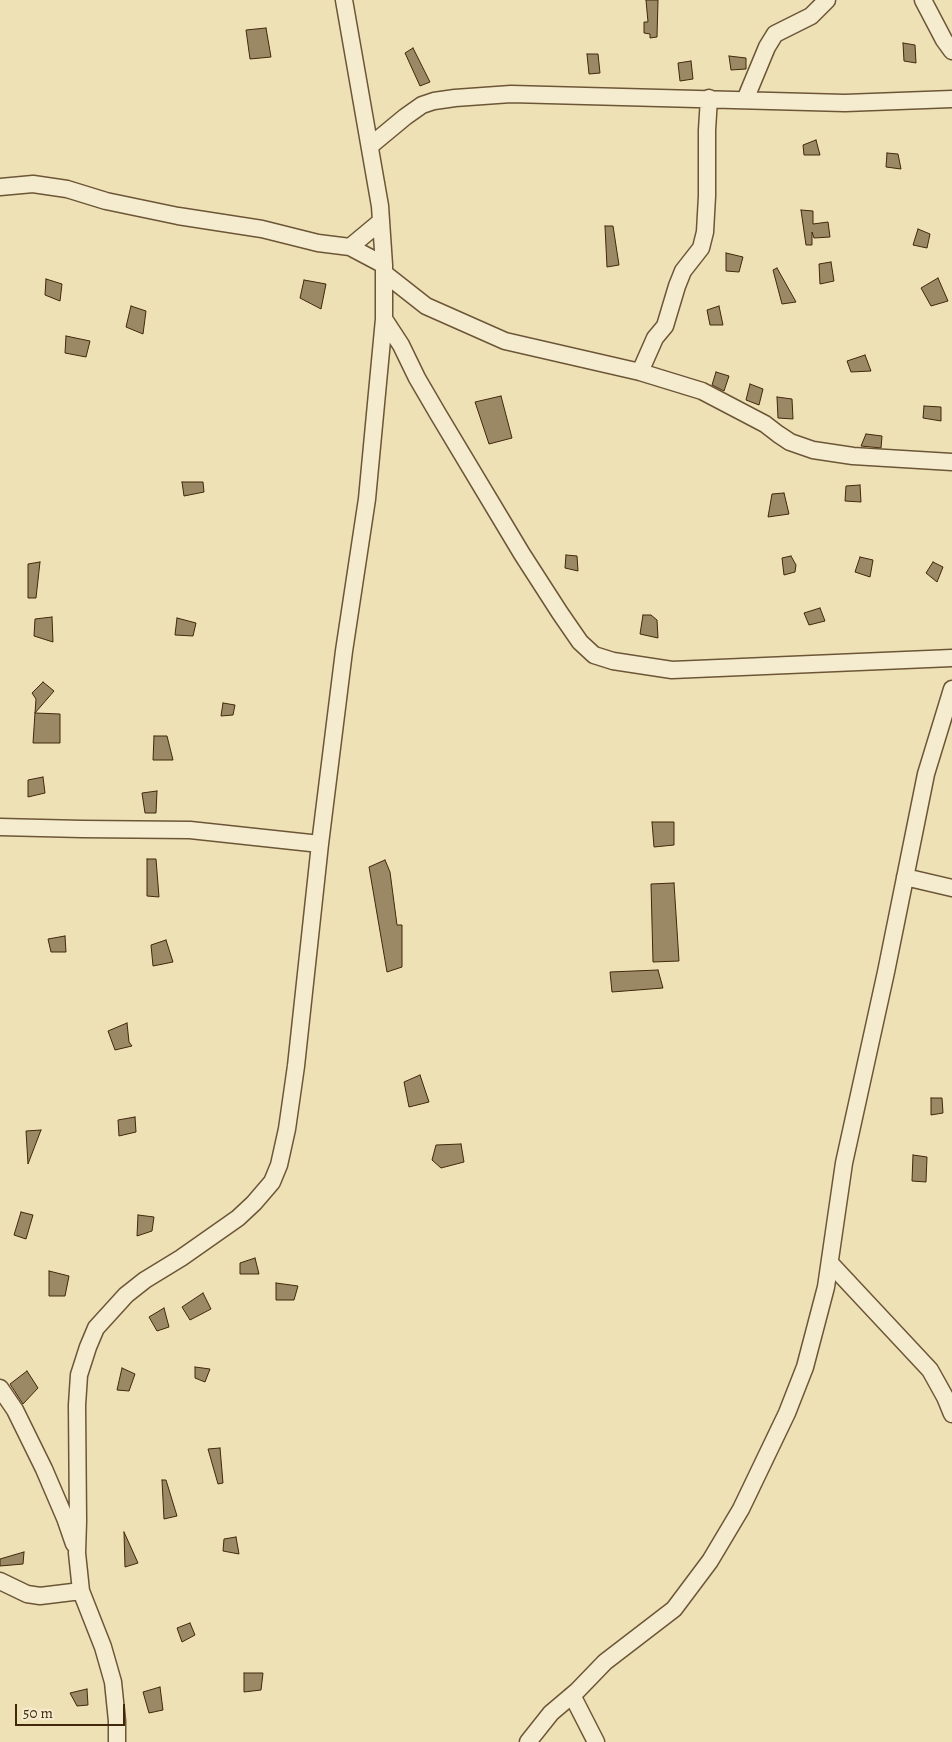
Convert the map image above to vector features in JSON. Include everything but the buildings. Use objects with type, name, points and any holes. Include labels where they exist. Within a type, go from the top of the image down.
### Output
[{"type":"street","points":[[117,1742],[113,1682],[104,1648],[81,1591],[77,1553],[77,1405],[79,1376],[96,1328],[126,1295],[145,1280],[181,1258],[238,1218],[272,1182],[279,1165],[287,1129],[296,1066],[320,844],[344,651],[367,499],[384,320],[384,269],[376,179],[344,0]]},
{"type":"street","points":[[745,100],[767,46],[775,34],[811,16],[827,0]]},
{"type":"street","points":[[923,0],[944,40],[952,50]]},
{"type":"street","points":[[370,146],[422,105],[455,98],[511,94],[845,103],[952,99]]},
{"type":"street","points":[[640,372],[655,338],[665,326],[676,286],[683,271],[701,248],[707,196],[709,98]]},
{"type":"street","points":[[0,187],[34,184],[67,189],[115,203],[178,216],[262,229],[318,243],[350,247],[384,269],[426,306],[505,342],[640,372],[702,391],[766,424],[790,442],[813,450],[853,456],[952,462]]},
{"type":"street","points":[[350,247],[380,222]]},
{"type":"street","points":[[384,320],[401,345],[417,378],[528,562],[580,642],[594,655],[613,661],[672,670],[952,658]]},
{"type":"street","points":[[528,1742],[551,1713],[605,1662],[674,1609],[710,1561],[741,1509],[784,1422],[805,1367],[826,1287],[844,1163],[886,972],[926,774],[952,689]]},
{"type":"street","points":[[0,827],[190,830],[320,844]]},
{"type":"street","points":[[905,877],[952,888]]},
{"type":"street","points":[[830,1263],[930,1370],[952,1414]]},
{"type":"street","points":[[0,1388],[15,1410],[44,1469],[65,1518],[77,1553]]},
{"type":"street","points":[[0,1581],[27,1594],[40,1596],[81,1591]]},
{"type":"street","points":[[572,1695],[596,1742]]}]
